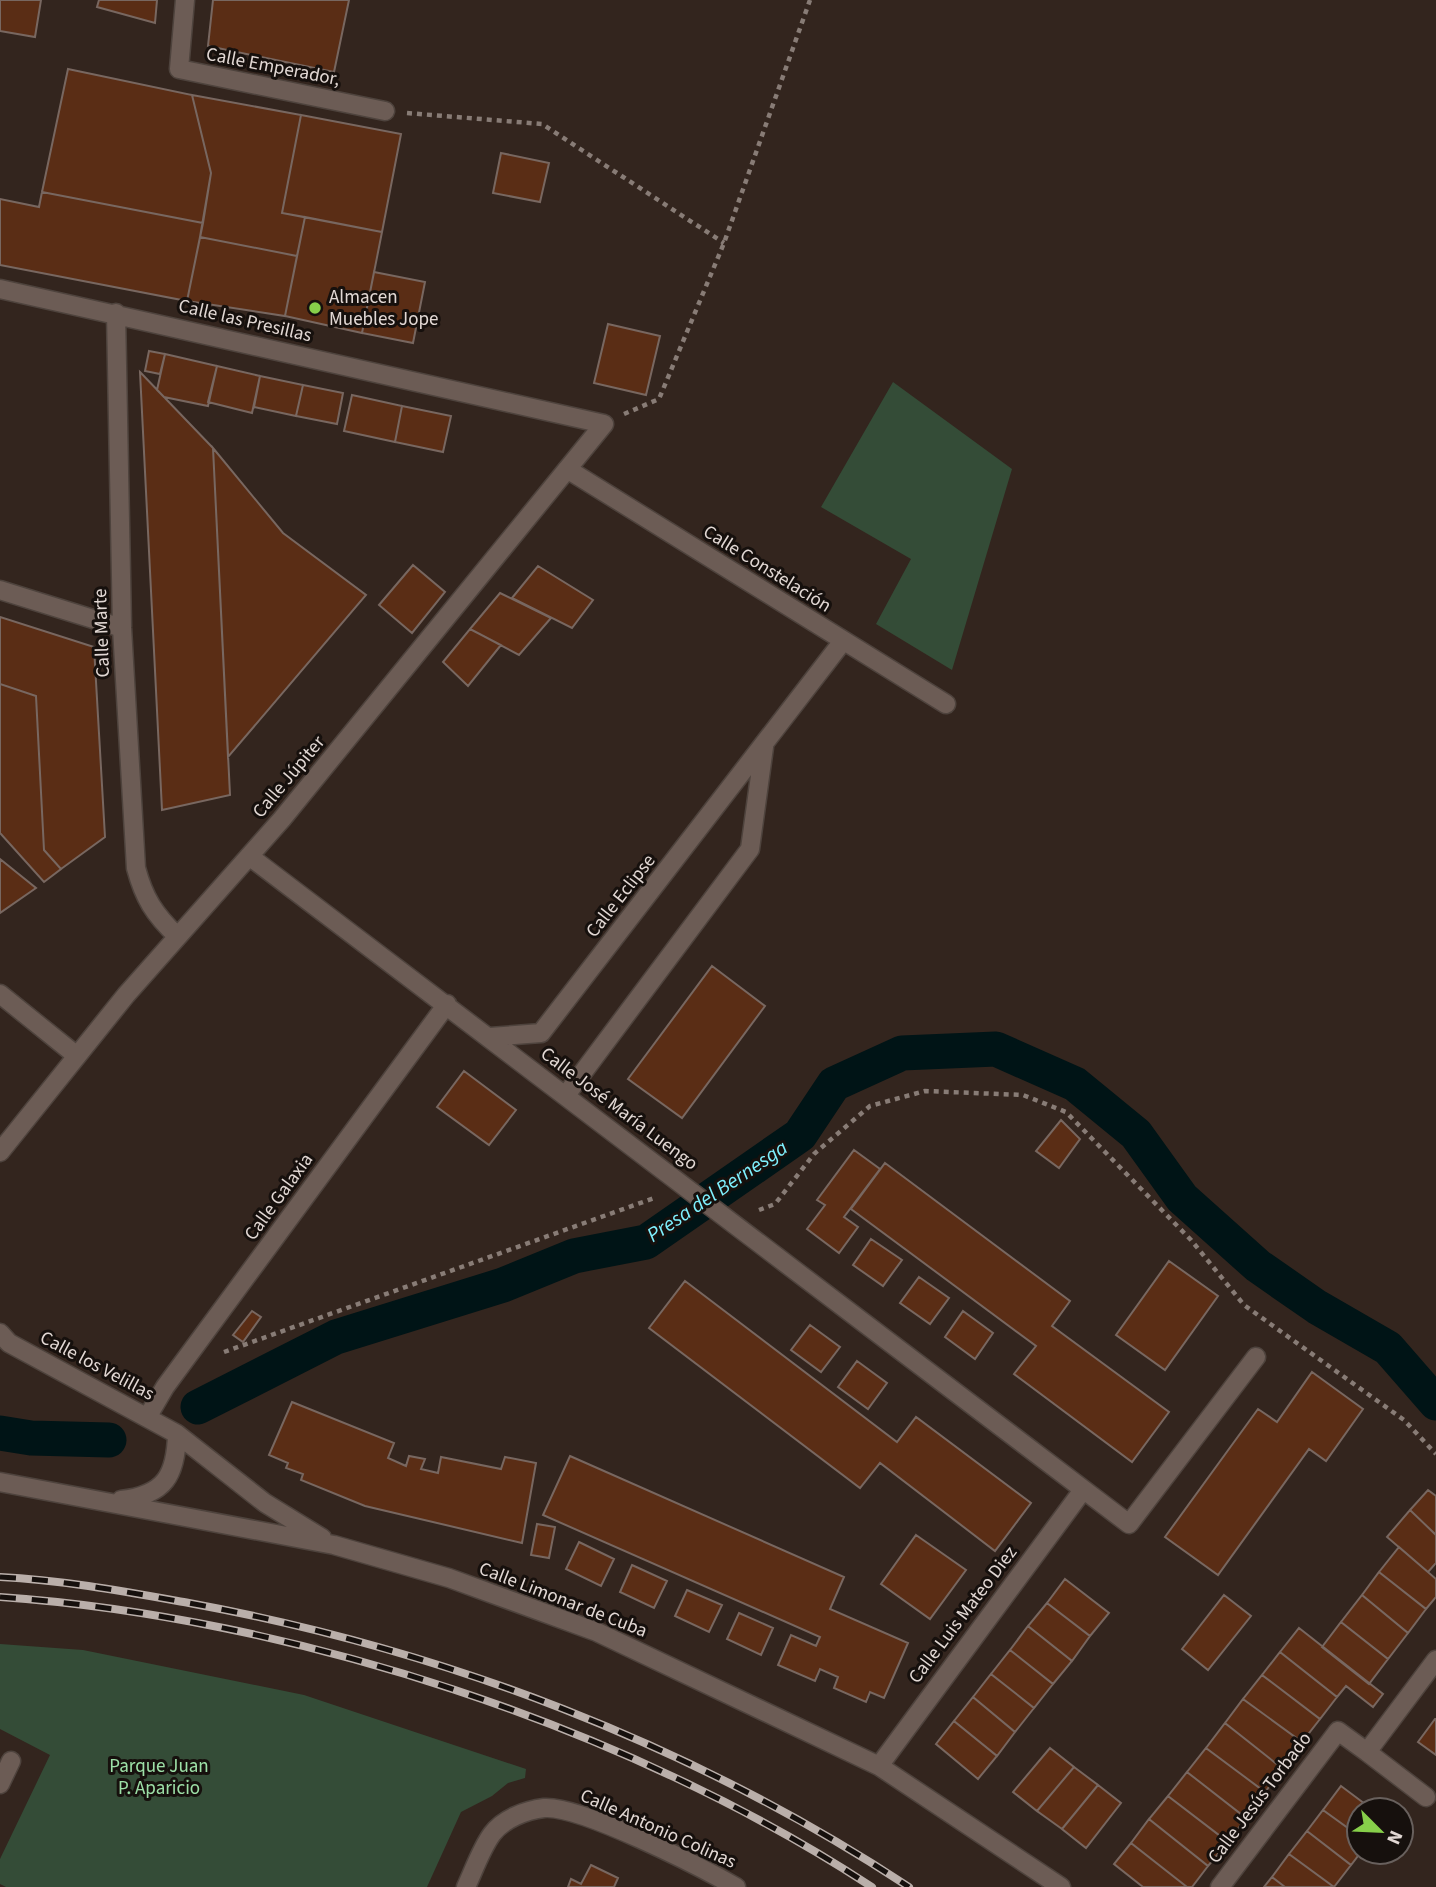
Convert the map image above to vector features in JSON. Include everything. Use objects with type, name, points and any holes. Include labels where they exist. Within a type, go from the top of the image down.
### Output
[{"type":"street","name":"Calle Emperador,","points":[[185,0],[179,69],[385,111]]},
{"type":"street","name":"Calle las Presillas","points":[[0,289],[604,424]]},
{"type":"street","name":"Calle Marte","points":[[116,313],[122,628],[136,868],[144,898],[155,916],[177,936]]},
{"type":"street","name":"Calle Júpiter","points":[[0,1152],[177,936],[282,819],[604,424]]},
{"type":"street","name":"Calle Constelación","points":[[567,469],[946,704]]},
{"type":"street","points":[[0,590],[122,628]]},
{"type":"street","name":"Calle Eclipse","points":[[490,1037],[541,1033],[843,641]]},
{"type":"street","name":"Calle Eclipse","points":[[565,1095],[750,849],[764,744]]},
{"type":"street","name":"Calle José María Luengo","points":[[248,856],[735,1222],[1129,1524],[1256,1357]]},
{"type":"street","points":[[0,994],[77,1056]]},
{"type":"street","name":"Calle Galaxia","points":[[148,1416],[182,1363],[447,1004]]},
{"type":"street","name":"Calle los Velillas","points":[[0,1333],[9,1343],[177,1434],[265,1503],[334,1545]]},
{"type":"street","points":[[111,1502],[152,1493],[168,1480],[175,1464],[177,1434]]},
{"type":"street","name":"Calle Limonar de Cuba","points":[[0,1482],[334,1545],[449,1578],[597,1632],[879,1766],[1061,1887]]},
{"type":"street","name":"Calle Luis Mateo Diez","points":[[879,1766],[1083,1490]]},
{"type":"street","points":[[1367,1752],[1436,1660]]},
{"type":"street","name":"Calle Jesús Torbado","points":[[1220,1887],[1338,1731],[1426,1797]]},
{"type":"street","points":[[0,1784],[11,1761]]},
{"type":"street","name":"Calle Antonio Colinas","points":[[466,1887],[493,1833],[522,1813],[545,1808],[572,1811],[736,1887]]},
{"type":"path","points":[[604,424],[659,399],[724,243],[810,0]]},
{"type":"path","points":[[385,111],[542,124],[724,243]]},
{"type":"path","points":[[775,1204],[814,1154],[870,1106],[925,1091],[1023,1095],[1066,1112],[1182,1230],[1244,1305],[1404,1420],[1436,1454]]},
{"type":"path","points":[[212,1357],[665,1194]]},
{"type":"green space","points":[[893,382],[1012,469],[952,670],[876,624],[911,559],[821,507]]},
{"type":"green space","name":"Parque Juan P. Aparicio","points":[[0,1644],[83,1650],[304,1695],[526,1769],[525,1778],[508,1783],[492,1796],[461,1812],[427,1887],[6,1887],[0,1884],[0,1859],[50,1755],[0,1729]]},
{"type":"building","points":[[0,0],[41,0],[35,37],[0,31]]},
{"type":"building","points":[[99,0],[157,0],[155,23],[97,7]]},
{"type":"building","points":[[213,0],[349,0],[334,72],[208,46]]},
{"type":"building","points":[[68,69],[192,95],[211,173],[203,223],[42,192]]},
{"type":"building","points":[[192,95],[301,115],[282,213],[305,217],[297,256],[200,237],[211,173]]},
{"type":"building","points":[[301,115],[401,134],[382,232],[282,213]]},
{"type":"building","points":[[501,153],[549,163],[540,202],[493,193]]},
{"type":"building","points":[[42,192],[203,223],[187,301],[0,265],[0,199],[39,207]]},
{"type":"building","points":[[305,217],[382,232],[362,333],[285,316]]},
{"type":"building","points":[[200,237],[297,256],[285,316],[187,301]]},
{"type":"building","points":[[374,272],[425,282],[413,343],[362,333]]},
{"type":"building","points":[[608,324],[660,336],[646,395],[594,383]]},
{"type":"building","points":[[149,351],[165,354],[160,374],[145,371]]},
{"type":"building","points":[[165,354],[217,366],[208,406],[164,397],[157,390]]},
{"type":"building","points":[[217,366],[260,376],[252,413],[208,402]]},
{"type":"building","points":[[140,372],[213,448],[230,795],[162,810]]},
{"type":"building","points":[[260,376],[303,385],[296,416],[254,407]]},
{"type":"building","points":[[303,385],[343,393],[337,424],[296,416]]},
{"type":"building","points":[[352,395],[402,406],[395,442],[344,431]]},
{"type":"building","points":[[402,406],[451,416],[443,452],[395,442]]},
{"type":"building","points":[[213,448],[283,533],[366,595],[228,757]]},
{"type":"building","points":[[413,565],[445,592],[412,633],[379,605]]},
{"type":"building","points":[[538,566],[593,600],[572,628],[512,598]]},
{"type":"building","points":[[500,593],[551,618],[519,655],[470,629]]},
{"type":"building","points":[[0,617],[94,647],[105,837],[61,869],[44,850],[36,696],[0,684]]},
{"type":"building","points":[[470,629],[501,645],[468,686],[443,662]]},
{"type":"building","points":[[0,684],[36,696],[44,850],[61,869],[44,882],[0,833]]},
{"type":"building","points":[[0,859],[36,888],[0,913]]},
{"type":"building","points":[[712,966],[765,1006],[682,1118],[628,1079]]},
{"type":"building","points":[[464,1071],[516,1110],[489,1145],[437,1107]]},
{"type":"building","points":[[1061,1120],[1080,1139],[1059,1168],[1036,1151]]},
{"type":"building","points":[[854,1150],[880,1169],[844,1217],[858,1227],[839,1253],[807,1229],[825,1205],[817,1200]]},
{"type":"building","points":[[885,1163],[1070,1301],[1052,1326],[1169,1412],[1132,1462],[1014,1374],[1036,1346],[851,1209]]},
{"type":"building","points":[[871,1239],[902,1260],[883,1286],[853,1265]]},
{"type":"building","points":[[1169,1261],[1218,1296],[1165,1370],[1116,1335]]},
{"type":"building","points":[[919,1277],[949,1298],[930,1324],[900,1303]]},
{"type":"building","points":[[685,1281],[897,1442],[916,1417],[1031,1503],[995,1551],[880,1463],[860,1488],[649,1328]]},
{"type":"building","points":[[252,1311],[261,1317],[243,1342],[233,1335]]},
{"type":"building","points":[[963,1311],[993,1333],[975,1359],[945,1337]]},
{"type":"building","points":[[810,1325],[840,1347],[821,1372],[791,1350]]},
{"type":"building","points":[[857,1361],[887,1383],[868,1409],[838,1387]]},
{"type":"building","points":[[1312,1372],[1363,1409],[1326,1461],[1309,1449],[1218,1575],[1165,1537],[1258,1409],[1277,1422]]},
{"type":"building","points":[[292,1402],[394,1443],[388,1458],[406,1466],[409,1456],[425,1459],[421,1469],[438,1473],[441,1457],[501,1469],[505,1457],[536,1463],[522,1543],[365,1506],[301,1480],[303,1474],[286,1468],[288,1463],[269,1455]]},
{"type":"building","points":[[570,1456],[844,1577],[830,1609],[908,1643],[884,1698],[870,1692],[866,1702],[834,1688],[838,1677],[820,1669],[815,1681],[778,1665],[791,1635],[816,1646],[820,1637],[543,1515]]},
{"type":"building","points":[[1428,1490],[1436,1496],[1436,1535],[1410,1510]]},
{"type":"building","points":[[1410,1510],[1436,1535],[1436,1563],[1428,1572],[1387,1537]]},
{"type":"building","points":[[537,1524],[555,1527],[549,1558],[531,1555]]},
{"type":"building","points":[[916,1535],[966,1570],[930,1619],[881,1584]]},
{"type":"building","points":[[579,1542],[614,1559],[601,1586],[566,1569]]},
{"type":"building","points":[[1399,1547],[1436,1579],[1436,1597],[1426,1609],[1379,1572]]},
{"type":"building","points":[[632,1565],[667,1581],[654,1608],[620,1592]]},
{"type":"building","points":[[1379,1572],[1426,1609],[1408,1633],[1362,1595]]},
{"type":"building","points":[[1065,1579],[1109,1613],[1090,1636],[1047,1603]]},
{"type":"building","points":[[687,1590],[722,1605],[709,1632],[675,1616]]},
{"type":"building","points":[[1224,1595],[1251,1616],[1208,1670],[1182,1649]]},
{"type":"building","points":[[1362,1595],[1408,1633],[1388,1659],[1341,1622]]},
{"type":"building","points":[[1047,1603],[1090,1636],[1072,1661],[1028,1626]]},
{"type":"building","points":[[739,1613],[773,1628],[761,1655],[727,1639]]},
{"type":"building","points":[[1341,1622],[1388,1659],[1369,1684],[1322,1647]]},
{"type":"building","points":[[1028,1626],[1072,1661],[1053,1684],[1010,1650]]},
{"type":"building","points":[[1299,1628],[1383,1694],[1373,1707],[1346,1686],[1337,1697],[1280,1652]]},
{"type":"building","points":[[1010,1650],[1053,1684],[1034,1708],[991,1674]]},
{"type":"building","points":[[1280,1652],[1337,1697],[1320,1719],[1262,1675]]},
{"type":"building","points":[[991,1674],[1034,1708],[1015,1732],[973,1697]]},
{"type":"building","points":[[1262,1675],[1320,1719],[1302,1742],[1243,1699]]},
{"type":"building","points":[[973,1697],[1015,1732],[997,1756],[954,1721]]},
{"type":"building","points":[[1243,1699],[1302,1742],[1283,1769],[1225,1723]]},
{"type":"building","points":[[1436,1719],[1436,1755],[1418,1742]]},
{"type":"building","points":[[954,1721],[997,1756],[978,1779],[936,1744]]},
{"type":"building","points":[[1225,1723],[1283,1769],[1265,1792],[1206,1748]]},
{"type":"building","points":[[1050,1748],[1074,1767],[1037,1811],[1013,1792]]},
{"type":"building","points":[[1206,1748],[1265,1792],[1246,1818],[1187,1772]]},
{"type":"building","points":[[1074,1767],[1098,1785],[1062,1829],[1037,1811]]},
{"type":"building","points":[[1187,1772],[1246,1818],[1228,1842],[1168,1796]]},
{"type":"building","points":[[1098,1785],[1121,1803],[1086,1848],[1062,1829]]},
{"type":"building","points":[[1341,1786],[1354,1796],[1345,1796],[1345,1826],[1323,1810]]},
{"type":"building","points":[[1168,1796],[1228,1842],[1208,1866],[1149,1819]]},
{"type":"building","points":[[1323,1810],[1345,1826],[1345,1860],[1307,1831]]},
{"type":"building","points":[[1149,1819],[1208,1866],[1192,1887],[1187,1887],[1131,1843]]},
{"type":"building","points":[[1307,1831],[1345,1860],[1345,1866],[1350,1866],[1334,1887],[1289,1854]]},
{"type":"building","points":[[1131,1843],[1187,1887],[1143,1887],[1114,1864]]},
{"type":"building","points":[[1289,1854],[1334,1887],[1285,1887],[1272,1877]]},
{"type":"building","points":[[591,1865],[618,1878],[614,1887],[568,1887],[571,1879],[581,1884]]},
{"type":"building","points":[[1272,1877],[1285,1887],[1264,1887]]},
{"type":"waterway","name":"Presa del Bernesga","points":[[198,1407],[336,1337],[503,1285],[574,1256],[646,1242],[800,1135],[834,1084],[902,1053],[996,1049],[1075,1084],[1136,1134],[1182,1198],[1258,1266],[1317,1307],[1388,1348],[1436,1403]]},
{"type":"waterway","name":"Presa del Bernesga","points":[[0,1433],[31,1438],[109,1440]]},
{"type":"railway","points":[[0,1577],[47,1581],[189,1603],[379,1647],[472,1676],[563,1709],[653,1747],[741,1789],[826,1836],[909,1887]]},
{"type":"railway","points":[[0,1597],[111,1609],[225,1628],[339,1655],[454,1689],[566,1730],[674,1777],[776,1829],[872,1887]]},
{"type":"place","name":"Almacen Muebles Jope","points":[[315,308]]}]
